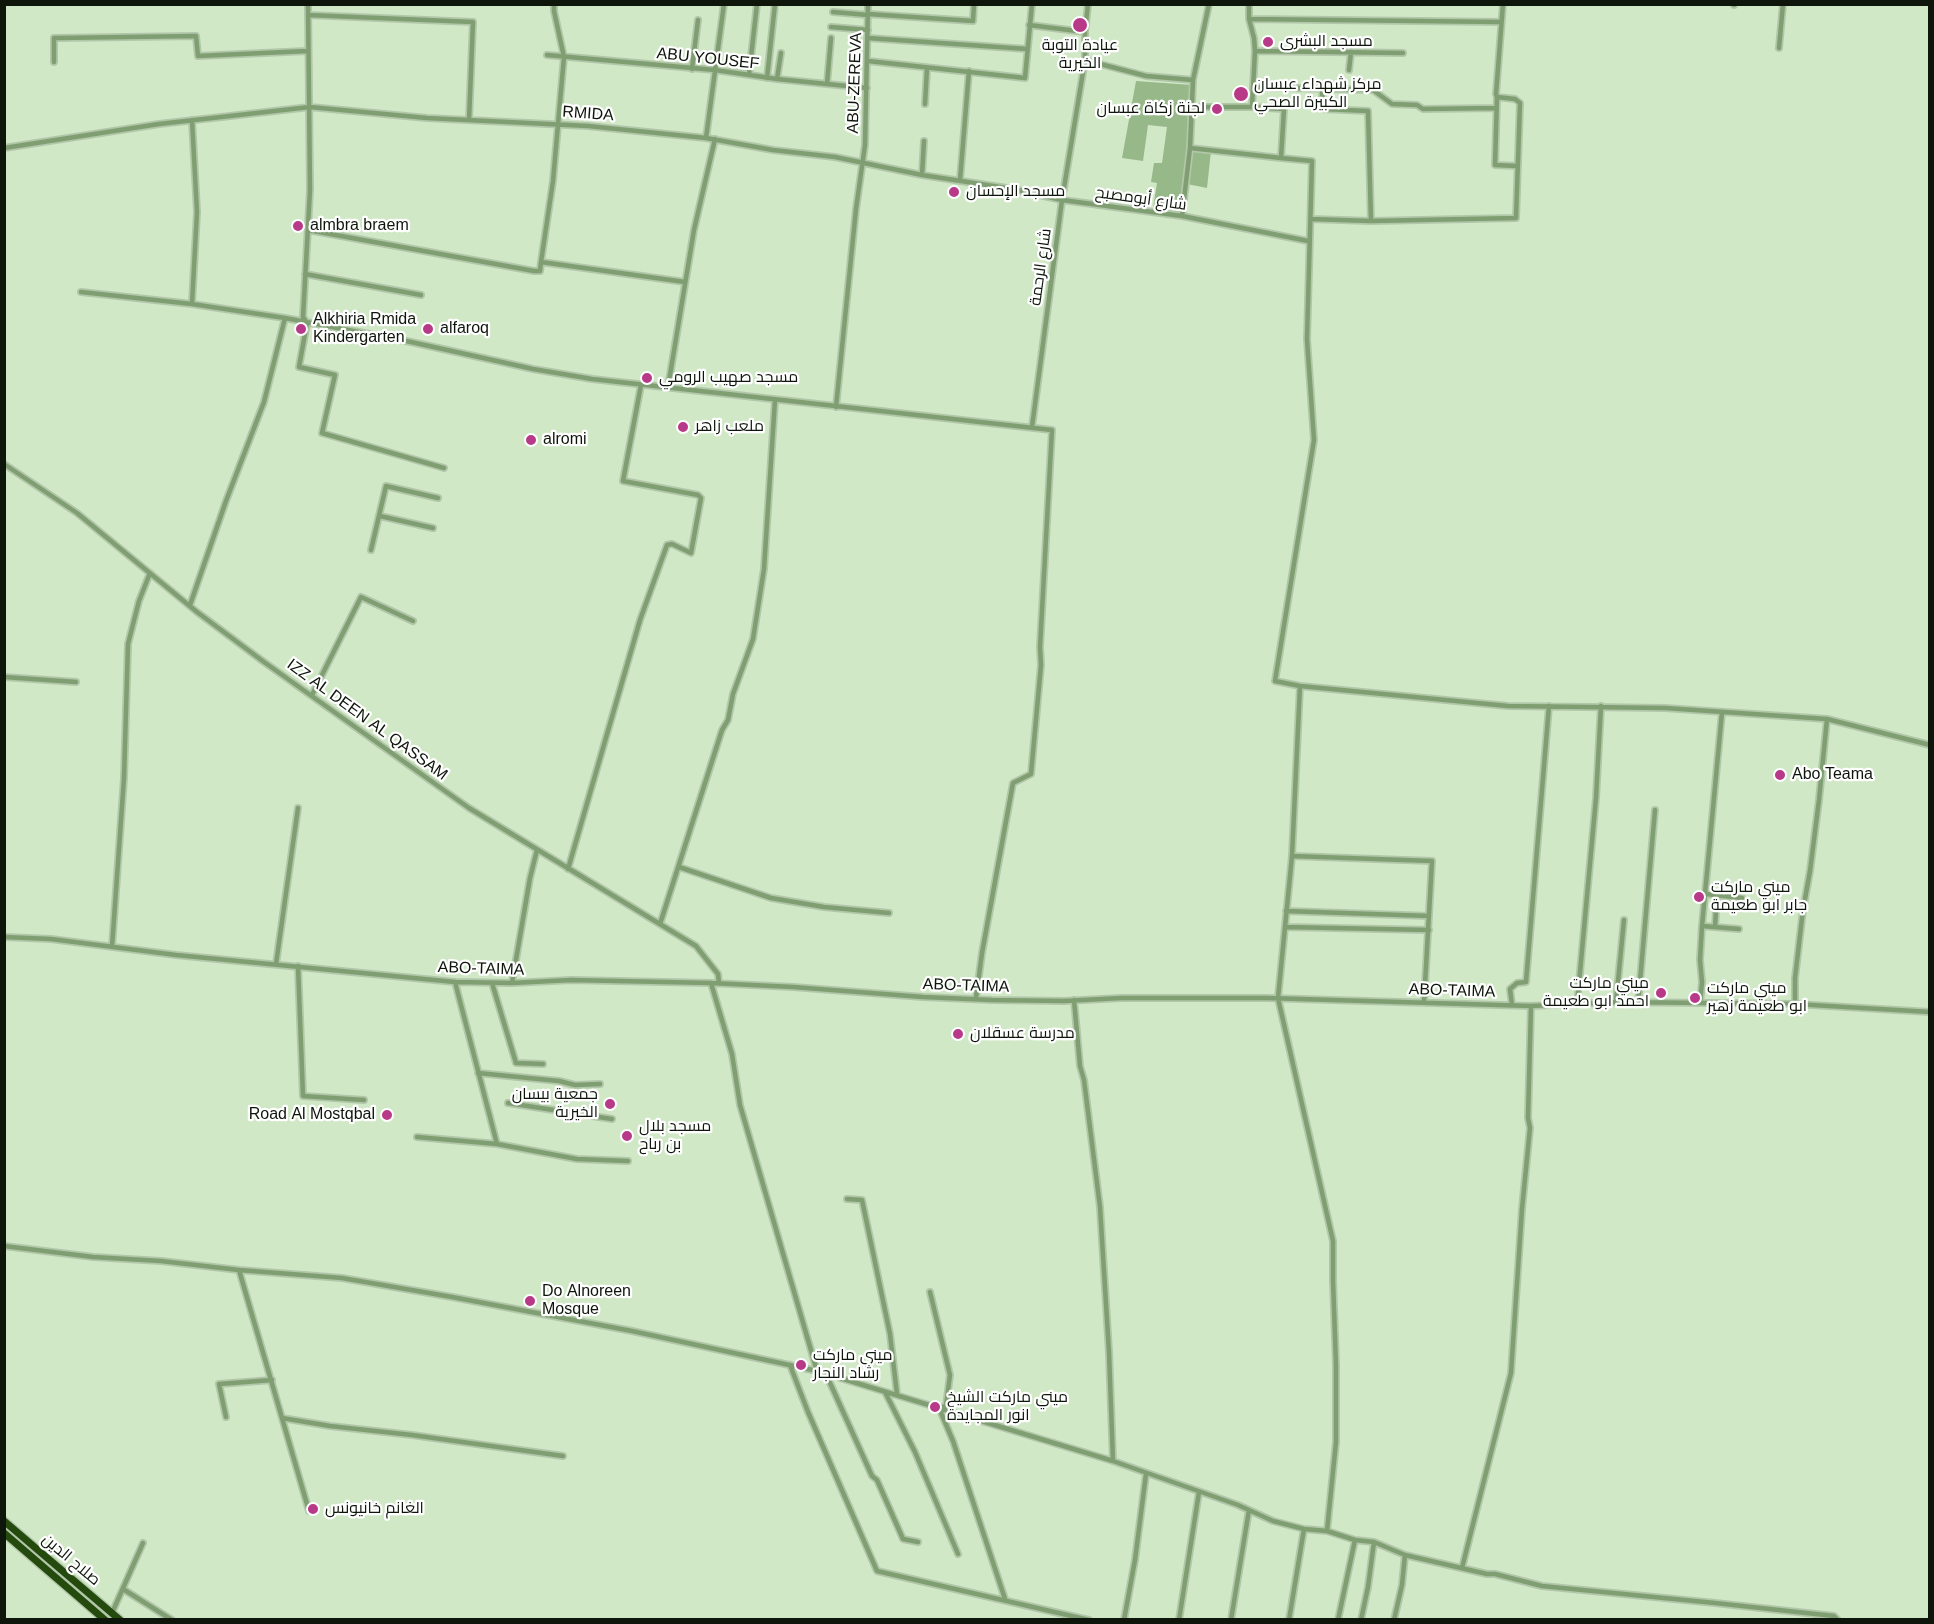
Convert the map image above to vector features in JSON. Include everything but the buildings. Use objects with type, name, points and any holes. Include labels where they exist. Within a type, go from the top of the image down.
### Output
[{"type":"highway","name":"صلاح الدين","points":[[4,1521],[14,1532],[120,1620]]},
{"type":"highway","name":"صلاح الدين","points":[[4,1533],[105,1620]]},
{"type":"highway","points":[[94,1610],[95,1604],[100,1602]]},
{"type":"street","points":[[308,4],[310,190],[303,317],[307,323],[299,367],[335,375],[322,433],[444,468]]},
{"type":"street","points":[[308,230],[540,271],[553,181],[564,57],[554,4]]},
{"type":"street","points":[[706,138],[723,4]]},
{"type":"street","points":[[749,75],[757,4]]},
{"type":"street","points":[[767,78],[775,4]]},
{"type":"street","name":"ABU-ZEREVA","points":[[836,407],[856,209],[863,162],[868,62],[868,4]]},
{"type":"street","points":[[833,12],[973,21],[974,4]]},
{"type":"street","points":[[868,62],[1025,78],[1032,4]]},
{"type":"street","name":"شارع الرحمة","points":[[1032,427],[1062,200],[1085,60],[1088,4]]},
{"type":"street","points":[[1182,216],[1190,148],[1193,80],[1209,4]]},
{"type":"street","points":[[1249,4],[1249,19],[1255,51],[1252,107]]},
{"type":"street","points":[[1503,4],[1496,108],[1495,165],[1517,166]]},
{"type":"street","points":[[1779,48],[1783,4]]},
{"type":"street","points":[[308,15],[473,22],[469,120]]},
{"type":"street","points":[[1249,19],[1501,22]]},
{"type":"street","points":[[692,69],[699,20]]},
{"type":"street","points":[[1029,25],[1085,32]]},
{"type":"street","points":[[831,27],[868,30]]},
{"type":"street","points":[[54,62],[54,38],[196,36],[198,56],[307,51]]},
{"type":"street","points":[[827,84],[831,38]]},
{"type":"street","points":[[868,38],[1027,49]]},
{"type":"street","points":[[1255,51],[1403,53]]},
{"type":"street","points":[[1349,70],[1351,52]]},
{"type":"street","points":[[777,79],[781,53]]},
{"type":"street","name":"ABU YOUSEF","points":[[547,55],[716,70],[767,78],[867,88]]},
{"type":"street","points":[[1085,60],[1146,76],[1193,80]]},
{"type":"street","points":[[925,104],[927,68]]},
{"type":"street","points":[[960,180],[969,71]]},
{"type":"street","points":[[1253,87],[1374,90],[1392,104],[1416,105],[1423,109],[1496,108]]},
{"type":"street","points":[[1322,90],[1323,109],[1368,111],[1371,220]]},
{"type":"street","points":[[1311,219],[1516,218],[1520,103],[1515,99],[1497,97]]},
{"type":"street","name":"RMIDA","points":[[4,148],[192,120],[310,107],[636,130],[716,139],[773,150],[863,162]]},
{"type":"street","points":[[1192,107],[1284,109],[1281,158]]},
{"type":"street","points":[[192,120],[197,212],[192,304]]},
{"type":"street","points":[[668,387],[694,230],[716,139]]},
{"type":"street","points":[[922,175],[924,141]]},
{"type":"street","points":[[1190,148],[1312,161],[1307,339],[1314,440],[1275,681],[1300,686],[1508,706],[1600,706],[1827,719],[1929,745]]},
{"type":"street","name":"شارع أبومصبح","points":[[863,162],[1062,200],[1182,216],[1308,241]]},
{"type":"street","points":[[541,262],[685,282]]},
{"type":"street","points":[[305,274],[421,295]]},
{"type":"street","points":[[81,292],[192,304],[285,318],[411,342],[533,369],[641,385],[1052,430],[1041,664],[1031,774],[1013,783],[976,998]]},
{"type":"street","points":[[190,605],[264,402],[285,318]]},
{"type":"street","points":[[568,869],[629,657],[655,577],[667,545],[672,544],[691,553],[700,498],[698,495],[623,482],[641,385]]},
{"type":"street","points":[[660,924],[722,730],[728,720],[733,694],[753,639],[764,569],[775,400]]},
{"type":"street","name":"IZZ AL DEEN AL QASSAM","points":[[4,464],[77,513],[254,654],[470,808],[696,946],[718,974],[719,983]]},
{"type":"street","points":[[371,550],[386,486],[438,498]]},
{"type":"street","points":[[380,516],[433,528]]},
{"type":"street","points":[[112,947],[124,785],[128,644],[139,601],[150,573]]},
{"type":"street","points":[[312,694],[361,597],[413,621]]},
{"type":"street","points":[[4,677],[76,682]]},
{"type":"street","points":[[1300,686],[1292,856],[1278,998],[1333,1241],[1336,1442],[1327,1532]]},
{"type":"street","points":[[1512,1005],[1510,989],[1516,983],[1526,982],[1549,706]]},
{"type":"street","points":[[1577,1005],[1596,798],[1600,706]]},
{"type":"street","points":[[1700,1003],[1702,926],[1722,712]]},
{"type":"street","points":[[1794,1004],[1795,978],[1819,800],[1827,719]]},
{"type":"street","points":[[276,964],[298,808]]},
{"type":"street","points":[[1638,1004],[1655,810]]},
{"type":"street","points":[[512,983],[537,850]]},
{"type":"street","points":[[1292,856],[1432,861],[1424,1002]]},
{"type":"street","points":[[679,867],[771,898],[889,913]]},
{"type":"street","points":[[1706,894],[1742,898]]},
{"type":"street","points":[[1715,927],[1718,895]]},
{"type":"street","points":[[1286,911],[1429,916]]},
{"type":"street","points":[[1616,1002],[1624,920]]},
{"type":"street","points":[[1702,926],[1739,929]]},
{"type":"street","points":[[1285,927],[1428,930]]},
{"type":"street","name":"ABO-TAIMA","points":[[4,937],[51,939],[455,982],[512,983],[571,980],[719,983],[922,997],[1074,1000],[1278,998],[1531,1006],[1616,1002],[1794,1004],[1929,1012]]},
{"type":"street","points":[[298,966],[303,1096],[364,1100]]},
{"type":"street","points":[[455,982],[497,1144]]},
{"type":"street","points":[[492,983],[516,1063],[543,1064]]},
{"type":"street","points":[[711,983],[732,1054],[740,1105],[817,1371]]},
{"type":"street","points":[[1074,1000],[1080,1066],[1084,1080],[1100,1207],[1113,1461]]},
{"type":"street","points":[[1462,1568],[1511,1373],[1530,1128],[1528,1118],[1531,1006]]},
{"type":"street","points":[[478,1073],[559,1081],[575,1085],[600,1084]]},
{"type":"street","points":[[508,1103],[612,1119]]},
{"type":"street","points":[[417,1137],[497,1144],[577,1159],[628,1161]]},
{"type":"street","points":[[847,1199],[861,1200],[890,1334],[897,1394]]},
{"type":"street","points":[[4,1246],[93,1257],[342,1278],[632,1331],[817,1371],[897,1394],[1113,1461],[1249,1510],[1273,1521],[1374,1542],[1405,1556],[1542,1586],[1834,1616],[1838,1620]]},
{"type":"street","points":[[239,1270],[309,1511]]},
{"type":"street","points":[[930,1292],[950,1375],[946,1406],[939,1408]]},
{"type":"street","points":[[790,1365],[877,1571],[1089,1620]]},
{"type":"street","points":[[826,1374],[903,1539],[918,1542]]},
{"type":"street","points":[[226,1417],[219,1384],[272,1380]]},
{"type":"street","points":[[885,1392],[915,1452],[958,1554]]},
{"type":"street","points":[[939,1408],[953,1441],[1005,1599]]},
{"type":"street","points":[[282,1418],[563,1456]]},
{"type":"street","points":[[1124,1620],[1135,1560],[1146,1474]]},
{"type":"street","points":[[1179,1620],[1199,1492]]},
{"type":"street","points":[[1231,1620],[1249,1510]]},
{"type":"street","points":[[1289,1620],[1304,1529]]},
{"type":"street","points":[[1338,1620],[1355,1539]]},
{"type":"street","points":[[1361,1620],[1374,1542]]},
{"type":"street","points":[[112,1613],[143,1543]]},
{"type":"street","points":[[1394,1620],[1402,1585],[1405,1556]]},
{"type":"street","points":[[123,1589],[172,1620]]},
{"type":"green space","points":[[1136,81],[1192,85],[1189,151],[1180,212],[1153,208],[1157,183],[1151,182],[1154,163],[1162,163],[1167,127],[1148,125],[1143,161],[1122,158]]},
{"type":"green space","points":[[1195,149],[1211,151],[1207,188],[1187,184],[1192,152]]},
{"type":"place","name":"عيادة التوبة الخيرية","points":[[1080,25]]},
{"type":"place","name":"مسجد البشرى","points":[[1268,42]]},
{"type":"place","name":"مركز شهداء عبسان الكبيرة الصحي","points":[[1241,94]]},
{"type":"place","name":"لجنة زكاة عبسان","points":[[1217,109]]},
{"type":"place","name":"مسجد الإحسان","points":[[954,192]]},
{"type":"place","name":"almbra braem","points":[[298,226]]},
{"type":"place","name":"Alkhiria Rmida Kindergarten","points":[[301,329]]},
{"type":"place","name":"alfaroq","points":[[428,329]]},
{"type":"place","name":"مسجد صهيب الرومي","points":[[647,378]]},
{"type":"place","name":"ملعب زاهر","points":[[683,427]]},
{"type":"place","name":"alromi","points":[[531,440]]},
{"type":"place","name":"Abo Teama","points":[[1780,775]]},
{"type":"place","name":"ميني ماركت جابر ابو طعيمة","points":[[1699,897]]},
{"type":"place","name":"ميني ماركت احمد ابو طعيمة","points":[[1661,993]]},
{"type":"place","name":"ميني ماركت ابو طعيمة زهير","points":[[1695,998]]},
{"type":"place","name":"مدرسة عسقلان","points":[[958,1034]]},
{"type":"place","name":"جمعية بيسان الخيرية","points":[[610,1104]]},
{"type":"place","name":"Road Al Mostqbal","points":[[387,1115]]},
{"type":"place","name":"مسجد بلال بن رباح","points":[[627,1136]]},
{"type":"place","name":"Do Alnoreen Mosque","points":[[530,1301]]},
{"type":"place","name":"ميني ماركت رشاد النجار","points":[[801,1365]]},
{"type":"place","name":"ميني ماركت الشيخ انور المجايدة","points":[[935,1407]]},
{"type":"place","name":"الغانم خانيونس","points":[[313,1509]]}]
